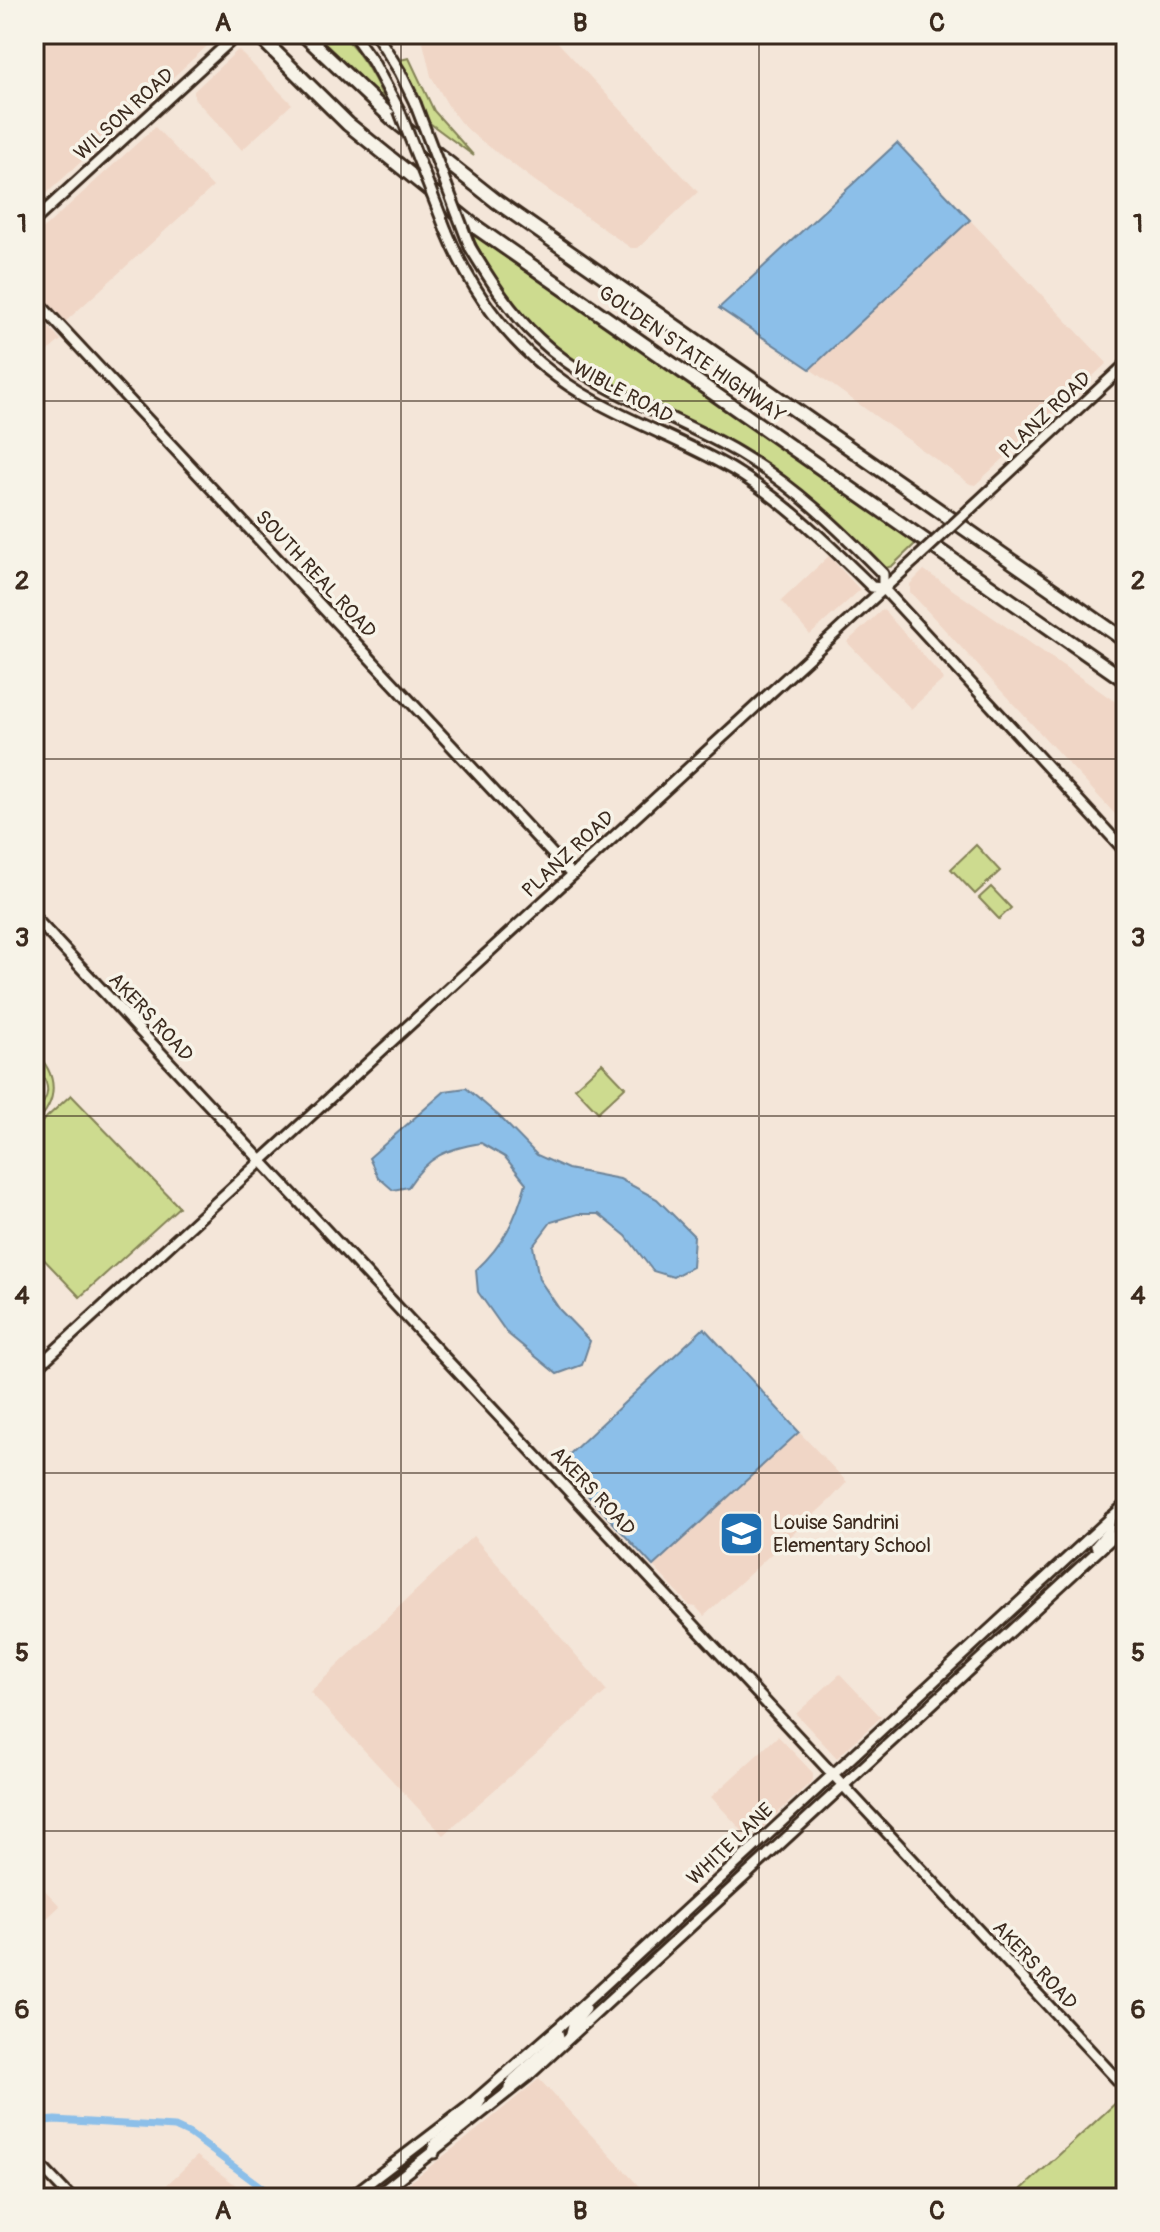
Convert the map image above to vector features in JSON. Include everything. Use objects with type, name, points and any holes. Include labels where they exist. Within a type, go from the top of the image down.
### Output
[{"type":"highway","name":"GOLDEN STATE HIGHWAY","points":[[257,34],[348,124],[473,225],[1126,681]]},
{"type":"highway","name":"GOLDEN STATE HIGHWAY","points":[[303,34],[394,120],[486,193],[1126,641]]},
{"type":"street","name":"WIBLE ROAD","points":[[353,34],[373,62],[399,110],[446,230],[480,297],[511,336],[543,367],[597,402],[707,456],[758,485],[804,521],[872,587],[883,588],[1126,852]]},
{"type":"street","name":"WIBLE ROAD","points":[[376,34],[415,103],[470,247],[510,308],[554,353],[605,386],[715,440],[778,478],[816,507],[883,574],[883,588]]},
{"type":"street","name":"WILSON ROAD","points":[[34,221],[236,36]]},
{"type":"street","name":"SOUTH REAL ROAD","points":[[34,298],[572,875]]},
{"type":"street","name":"PLANZ ROAD","points":[[34,1370],[1126,364]]},
{"type":"street","name":"AKERS ROAD","points":[[34,917],[1126,2089]]},
{"type":"street","name":"WHITE LANE","points":[[349,2198],[485,2094],[1126,1504]]},
{"type":"street","points":[[1124,1527],[1126,1515]]},
{"type":"street","points":[[1071,1576],[1108,1532],[1110,1518]]},
{"type":"street","name":"WHITE LANE","points":[[374,2198],[506,2095],[569,2039],[1124,1527]]},
{"type":"street","points":[[569,2039],[573,2025],[605,1984]]},
{"type":"street","points":[[506,2095],[514,2079],[556,2041],[559,2037],[557,2029]]},
{"type":"street","points":[[434,2153],[434,2145],[474,2112],[485,2094]]},
{"type":"street","points":[[34,2159],[71,2198]]},
{"type":"shaded area","points":[[34,34],[223,35],[206,47],[34,205]]},
{"type":"shaded area","points":[[421,34],[550,34],[698,192],[638,248],[631,248],[535,181],[460,122],[431,76]]},
{"type":"shaded area","points":[[238,50],[292,104],[242,150],[194,98],[194,91]]},
{"type":"shaded area","points":[[155,127],[213,187],[65,322],[34,290],[34,237]]},
{"type":"shaded area","points":[[970,220],[1107,363],[975,485],[810,369]]},
{"type":"shaded area","points":[[34,311],[61,340],[34,363]]},
{"type":"shaded area","points":[[829,556],[860,590],[810,635],[781,601]]},
{"type":"shaded area","points":[[924,570],[1126,709],[1126,826],[910,592],[910,584]]},
{"type":"shaded area","points":[[883,609],[944,679],[911,709],[847,642]]},
{"type":"shaded area","name":"Louise Sandrini Elementary School","points":[[799,1432],[847,1482],[704,1616],[696,1607],[690,1606],[653,1566]]},
{"type":"shaded area","points":[[473,1536],[607,1691],[443,1835],[310,1692]]},
{"type":"shaded area","points":[[840,1674],[881,1717],[837,1758],[796,1714]]},
{"type":"shaded area","points":[[778,1736],[813,1773],[813,1780],[750,1839],[711,1797]]},
{"type":"shaded area","points":[[34,1879],[60,1906],[34,1930]]},
{"type":"shaded area","points":[[539,2079],[650,2198],[389,2198],[467,2138]]},
{"type":"shaded area","points":[[197,2156],[253,2198],[153,2198]]},
{"type":"green space","points":[[310,34],[342,34],[366,64],[383,97],[380,100]]},
{"type":"green space","points":[[409,58],[434,111],[474,156],[427,121],[400,60]]},
{"type":"green space","points":[[471,233],[916,543],[892,566],[880,566],[818,503],[765,463],[580,365],[551,343],[523,315],[498,281]]},
{"type":"green space","points":[[976,845],[1000,871],[975,894],[951,869]]},
{"type":"green space","points":[[991,887],[1011,908],[999,919],[979,898]]},
{"type":"green space","points":[[34,1051],[48,1069],[53,1088],[48,1107],[34,1125],[34,1114],[43,1104],[47,1088]]},
{"type":"green space","points":[[602,1063],[625,1087],[598,1112],[575,1088]]},
{"type":"green space","points":[[71,1095],[179,1207],[80,1297],[34,1249],[34,1129]]},
{"type":"green space","points":[[1119,2100],[1126,2108],[1126,2198],[1012,2198]]},
{"type":"water","points":[[897,143],[970,220],[810,369],[719,308]]},
{"type":"water","points":[[466,1088],[537,1155],[568,1169],[620,1179],[657,1199],[694,1236],[692,1267],[673,1277],[653,1271],[626,1236],[599,1214],[578,1214],[551,1222],[533,1246],[539,1279],[560,1310],[590,1341],[582,1365],[557,1374],[507,1333],[478,1292],[476,1270],[508,1230],[526,1183],[505,1157],[481,1143],[458,1148],[431,1161],[408,1187],[393,1190],[378,1177],[369,1158],[445,1091]]},
{"type":"water","points":[[704,1328],[799,1432],[653,1566],[559,1464]]},
{"type":"waterway","points":[[34,2122],[55,2120],[175,2127],[190,2134],[276,2198]]},
{"type":"place","name":"Louise Sandrini Elementary School","points":[[742,1533]]}]
